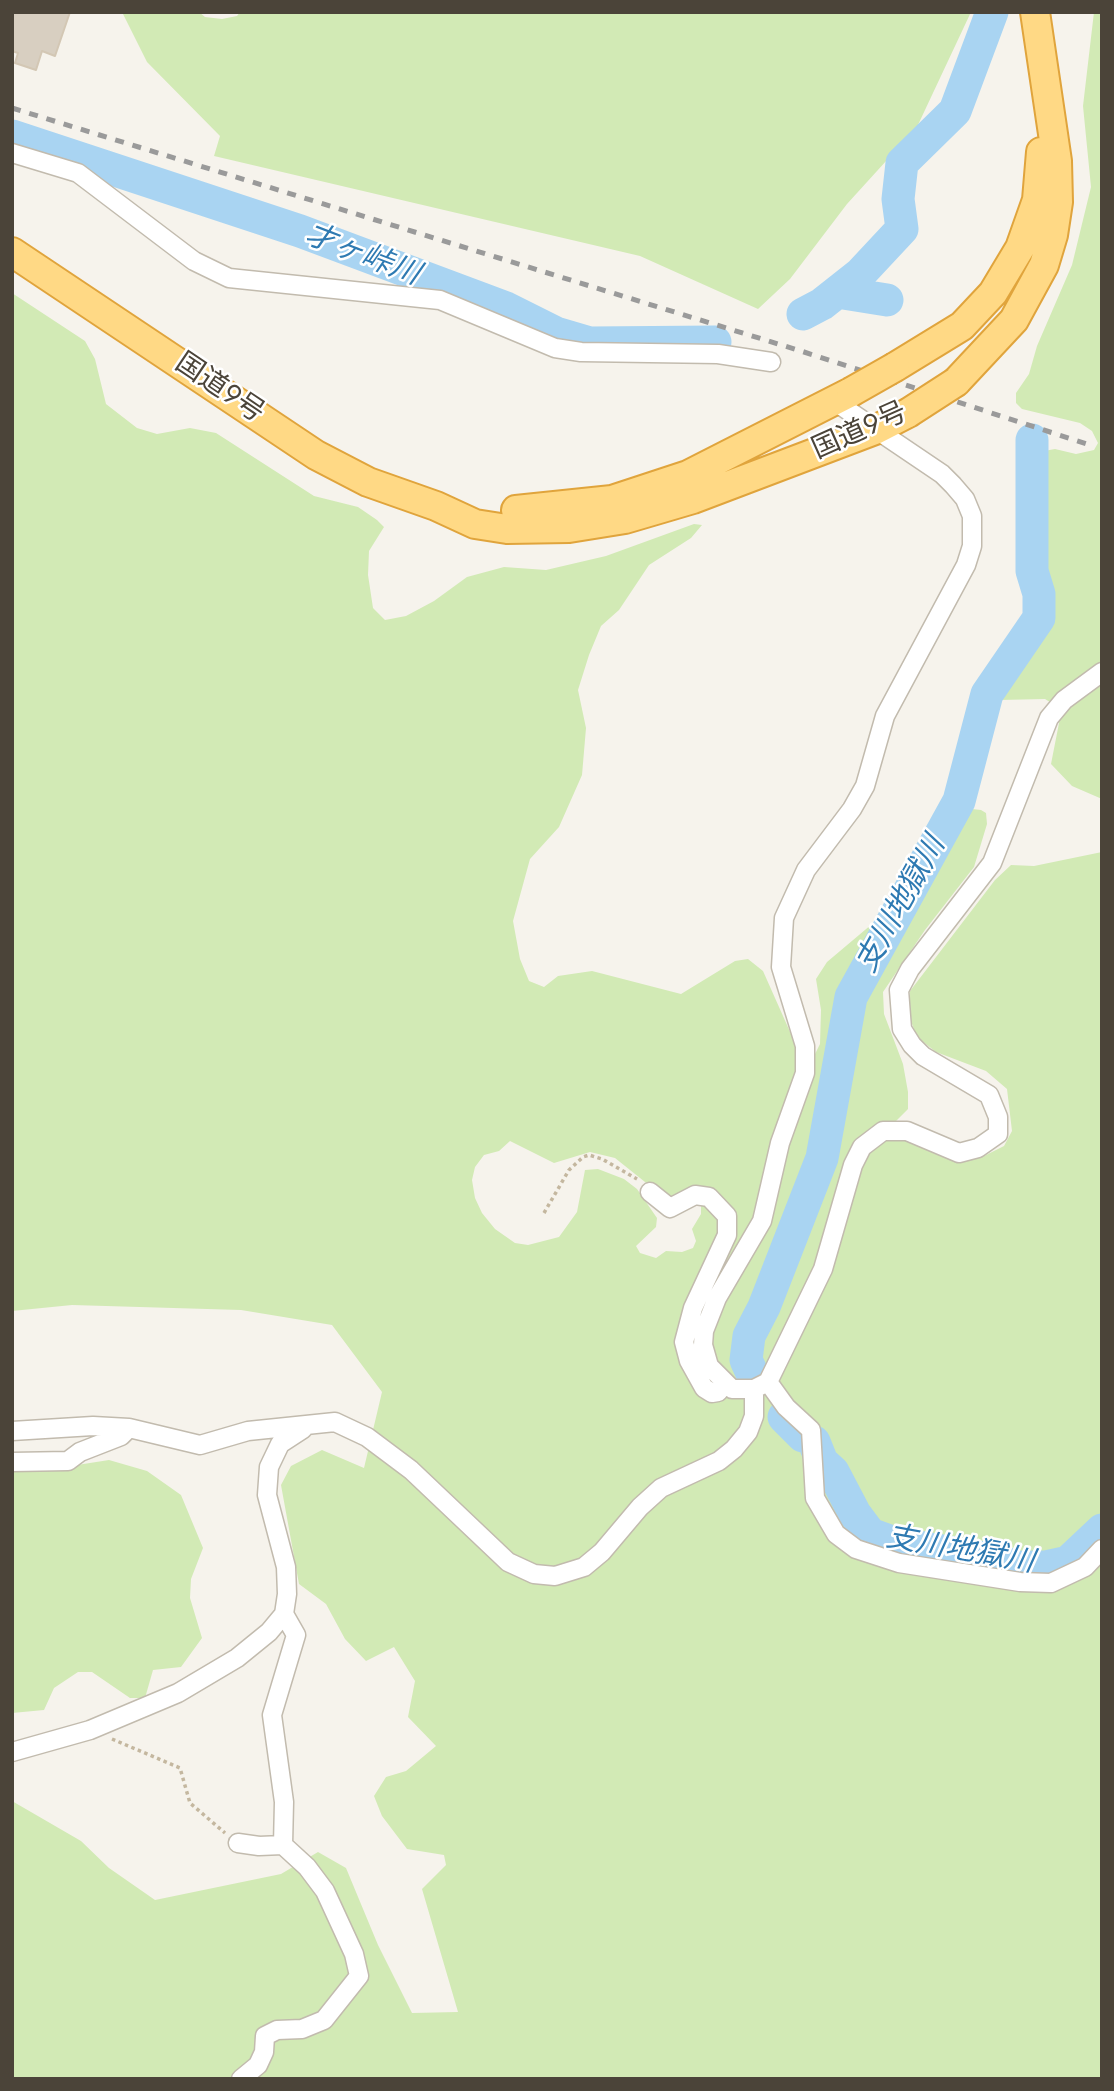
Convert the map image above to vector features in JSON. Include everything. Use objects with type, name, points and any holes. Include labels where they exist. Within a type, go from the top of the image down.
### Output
[{"type":"highway","name":"国道9号","points":[[12,252],[316,456],[368,482],[436,506],[475,524],[508,528],[569,528],[625,519],[693,499],[875,430],[956,382],[1014,320],[1044,265],[1053,235],[1058,202],[1057,161],[1035,12]]},
{"type":"highway","name":"国道9号","points":[[436,506],[481,511],[538,510],[612,500],[688,475],[936,344],[978,312],[1020,248],[1037,200],[1046,80]]},
{"type":"street","points":[[12,153],[78,173],[194,261],[229,278],[440,300],[555,348],[581,352],[718,355],[771,362]]},
{"type":"street","points":[[842,396],[875,430],[942,474],[953,485],[965,499],[972,516],[972,546],[966,565],[885,716],[865,786],[852,810],[806,870],[785,918],[779,950],[781,967],[805,1046],[805,1073],[780,1143],[762,1221],[717,1298],[704,1331],[703,1345],[709,1366],[725,1384],[732,1389],[761,1385],[811,1430],[815,1498],[836,1534],[856,1549],[899,1563],[1020,1582],[1051,1583],[1085,1567],[1102,1549]]},
{"type":"street","points":[[12,1431],[93,1426],[129,1428],[200,1445],[248,1431],[335,1422],[367,1437],[411,1469],[508,1562],[534,1574],[555,1576],[584,1567],[603,1552],[640,1507],[661,1488],[719,1461],[734,1449],[748,1432],[761,1385],[823,1269],[853,1166],[862,1147],[883,1131],[907,1131],[959,1153],[978,1147],[998,1134],[998,1117],[989,1095],[923,1056],[912,1045],[902,1029],[899,990],[909,969],[992,863],[1049,718],[1064,700],[1102,672]]},
{"type":"street","points":[[650,1192],[670,1208],[695,1195],[709,1197],[727,1216],[727,1235],[689,1318],[684,1342],[689,1361],[704,1388],[712,1393],[718,1392],[725,1384]]},
{"type":"street","points":[[283,1845],[283,1788],[272,1715],[296,1634],[284,1614],[286,1567],[267,1495],[269,1467],[280,1444],[306,1427]]},
{"type":"street","points":[[12,1462],[68,1461],[80,1452],[121,1436],[129,1428]]},
{"type":"street","points":[[12,1752],[90,1730],[178,1693],[237,1657],[269,1632],[284,1614]]},
{"type":"street","points":[[238,1843],[283,1845],[307,1867],[325,1891],[354,1954],[359,1976],[324,2020],[302,2029],[276,2030],[265,2036],[264,2052],[258,2066],[241,2079]]},
{"type":"path","points":[[544,1213],[576,1160],[589,1155],[632,1176],[650,1192]]},
{"type":"path","points":[[90,1730],[180,1768],[190,1802],[238,1843]]},
{"type":"green space","points":[[122,12],[199,12],[205,17],[222,19],[237,16],[240,12],[971,12],[917,127],[847,204],[790,279],[758,309],[640,256],[214,156],[220,136],[147,62]]},
{"type":"green space","points":[[1094,12],[1102,12],[1102,799],[1072,786],[1051,764],[1060,718],[1053,704],[1045,699],[1000,700],[993,695],[1047,612],[1037,568],[1037,460],[1044,451],[1055,449],[1076,454],[1094,450],[1098,443],[1092,431],[1080,423],[1022,409],[1016,403],[1016,393],[1029,374],[1037,346],[1072,265],[1091,187],[1083,106]]},
{"type":"green space","points":[[12,293],[85,341],[95,359],[106,404],[137,428],[157,434],[190,428],[216,433],[314,496],[358,507],[377,520],[384,527],[369,551],[368,575],[373,608],[385,620],[406,616],[434,601],[467,577],[504,567],[546,570],[606,556],[694,524],[702,525],[691,538],[649,565],[619,610],[601,626],[589,655],[578,690],[586,728],[582,775],[559,827],[530,859],[513,921],[520,959],[529,981],[544,987],[558,976],[592,971],[681,994],[735,961],[748,959],[763,971],[791,1034],[811,1062],[820,1044],[821,1010],[816,979],[827,962],[891,908],[925,871],[942,837],[960,817],[972,809],[981,810],[986,813],[987,824],[974,867],[925,930],[883,992],[884,1014],[903,1064],[908,1092],[908,1109],[894,1123],[910,1140],[953,1161],[980,1158],[1004,1146],[1012,1131],[1007,1089],[986,1071],[936,1052],[917,1037],[909,1016],[910,991],[995,880],[1011,865],[1034,866],[1102,852],[1102,1517],[1095,1524],[1092,1534],[1102,1551],[1102,2079],[12,2079],[12,1801],[81,1841],[109,1868],[155,1900],[281,1874],[318,1852],[346,1868],[378,1945],[412,2013],[458,2012],[422,1889],[446,1865],[444,1855],[407,1849],[382,1816],[374,1796],[386,1777],[406,1771],[436,1746],[408,1717],[415,1681],[394,1647],[366,1661],[345,1639],[326,1604],[299,1584],[281,1485],[291,1466],[322,1450],[364,1468],[382,1392],[332,1325],[241,1310],[72,1305],[12,1311]],"holes":[[[510,1141],[554,1163],[590,1152],[615,1158],[670,1202],[697,1201],[701,1206],[701,1214],[692,1229],[696,1241],[693,1248],[682,1252],[666,1251],[656,1258],[640,1253],[636,1246],[656,1227],[657,1218],[637,1189],[624,1179],[598,1169],[585,1170],[577,1212],[559,1237],[528,1245],[515,1243],[495,1229],[482,1213],[475,1198],[472,1180],[475,1167],[484,1155],[499,1151]]]},
{"type":"green space","points":[[12,1455],[58,1468],[109,1460],[147,1471],[181,1495],[203,1548],[191,1579],[190,1598],[202,1638],[181,1667],[153,1670],[145,1698],[130,1698],[92,1672],[78,1672],[54,1688],[44,1710],[12,1713]]},
{"type":"building","points":[[12,12],[70,12],[55,56],[42,51],[36,70],[15,63],[18,53],[12,51]]},
{"type":"waterway","name":"才ヶ峠川","points":[[803,314],[822,304],[860,274],[902,229],[898,199],[902,163],[955,111],[992,12]]},
{"type":"waterway","name":"才ヶ峠川","points":[[12,136],[300,231],[506,308],[556,333],[590,343],[715,342]]},
{"type":"waterway","name":"支川地獄川","points":[[837,292],[887,300]]},
{"type":"waterway","name":"支川地獄川","points":[[752,1373],[746,1360],[749,1336],[764,1307],[822,1158],[851,997],[959,801],[987,694],[1039,618],[1039,594],[1032,571],[1032,440]]},
{"type":"waterway","name":"支川地獄川","points":[[784,1417],[803,1436]]},
{"type":"waterway","name":"支川地獄川","points":[[814,1442],[822,1462],[833,1472],[855,1514],[870,1534],[895,1543],[996,1560],[1017,1567],[1045,1567],[1068,1562],[1102,1530]]},
{"type":"railway","points":[[12,108],[801,351],[1093,446]]}]
